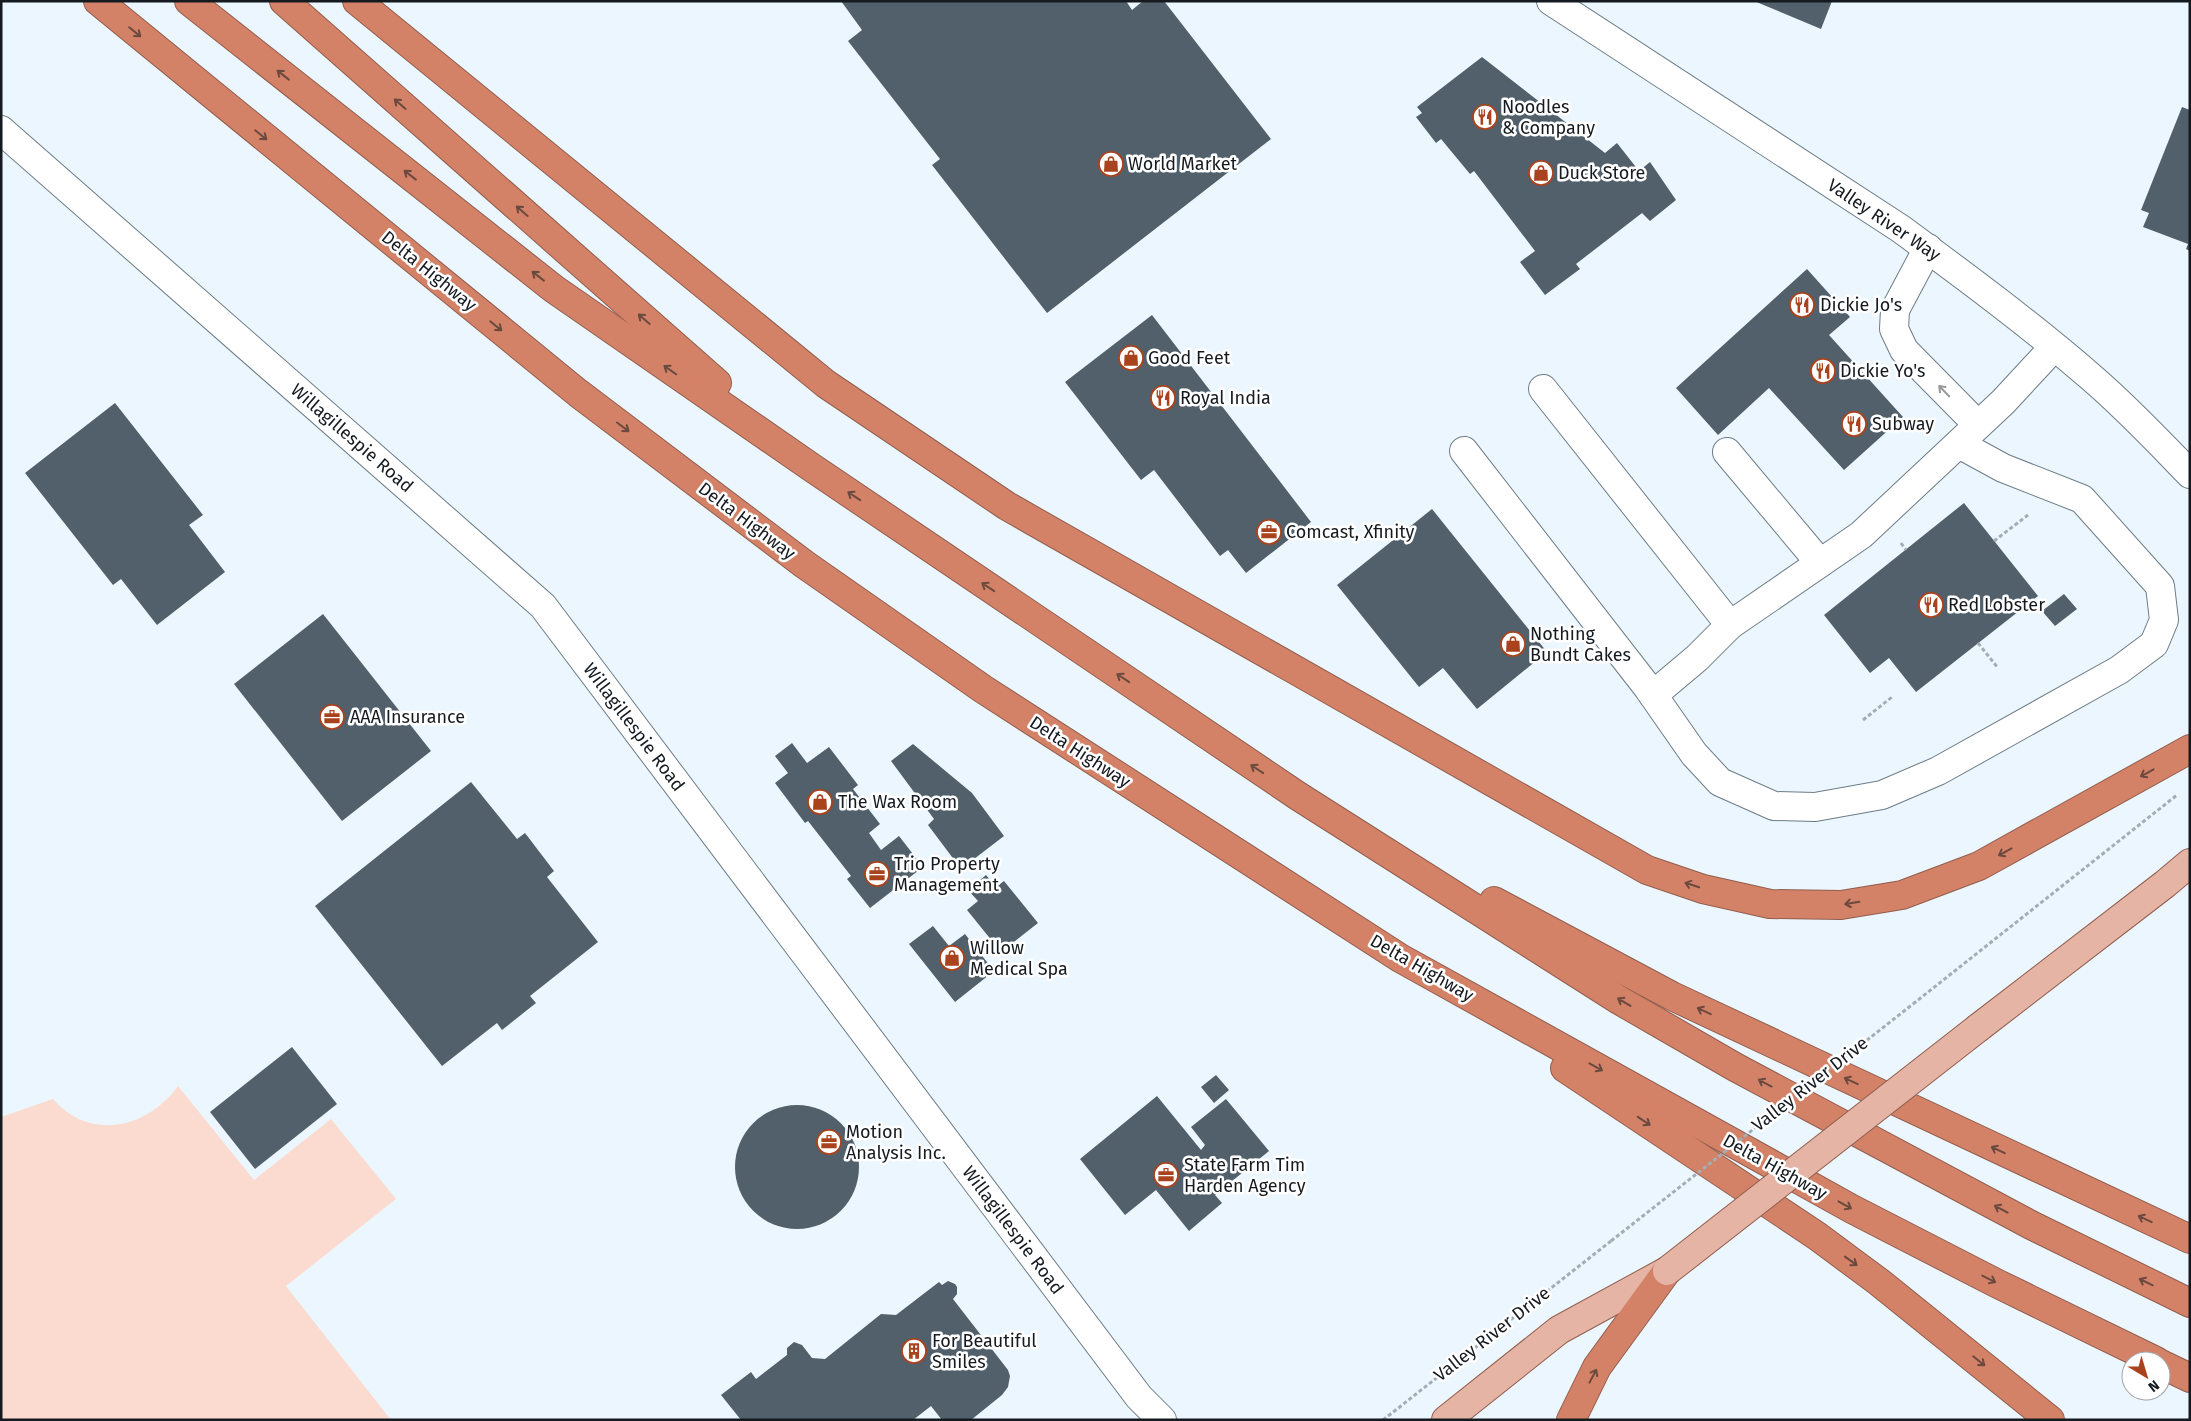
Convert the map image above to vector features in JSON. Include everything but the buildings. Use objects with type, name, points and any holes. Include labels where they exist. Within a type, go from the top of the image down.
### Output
[{"type":"highway","name":"Delta Highway","points":[[98,1],[578,393],[804,564],[983,689],[1400,958],[1852,1209],[1998,1284],[2135,1351]]},
{"type":"highway","points":[[189,1],[554,289],[811,467],[1298,796],[1619,1000],[1734,1067],[2031,1225],[2190,1303]]},
{"type":"highway","points":[[284,1],[811,467]]},
{"type":"highway","points":[[357,1],[826,384],[915,446],[1007,506],[1646,870],[1703,888],[1770,904],[1841,905],[1902,896],[1979,866],[2190,749]]},
{"type":"highway","points":[[1298,796],[1672,996],[2190,1239]]},
{"type":"highway","points":[[1400,958],[1817,1236],[1879,1282],[2050,1420]]},
{"type":"highway","points":[[1570,1420],[1597,1367],[1667,1271]]},
{"type":"highway","points":[[2171,1369],[2190,1378]]},
{"type":"main road","points":[[1446,1420],[1559,1330],[1667,1271],[2190,863]]},
{"type":"street","name":"Valley River Way","points":[[1552,1],[1928,248],[2054,347],[2115,399],[2190,474]]},
{"type":"street","name":"Willagillespie Road","points":[[1,130],[542,606],[1139,1397],[1162,1420]]},
{"type":"street","points":[[1464,450],[1653,695],[1694,754],[1720,782],[1774,806],[1815,807],[1882,795],[1938,771],[2119,670],[2154,644],[2164,620],[2160,586],[2082,499],[2003,468],[1969,434],[1904,350],[1894,329],[1895,310],[1928,248]]},
{"type":"street","points":[[1653,695],[1697,658],[1730,625],[1861,535],[2003,402],[2054,347]]},
{"type":"street","points":[[1543,389],[1730,625]]},
{"type":"street","points":[[1728,452],[1820,563]]},
{"type":"path","points":[[1994,542],[2028,515]]},
{"type":"path","points":[[1978,643],[1998,668]]},
{"type":"path","points":[[1863,720],[1892,697]]},
{"type":"path","name":"Valley River Drive","points":[[1383,1420],[2182,792]]},
{"type":"shaded area","points":[[178,1086],[254,1180],[331,1119],[396,1199],[286,1286],[391,1420],[1,1420],[1,1117],[53,1099],[68,1113],[84,1121],[101,1125],[118,1124],[135,1120],[151,1112],[166,1100]]},
{"type":"place","name":"Noodles & Company","points":[[1485,117]]},
{"type":"place","name":"World Market","points":[[1111,164]]},
{"type":"place","name":"Duck Store","points":[[1541,173]]},
{"type":"place","name":"Dickie Jo's","points":[[1802,305]]},
{"type":"place","name":"Good Feet","points":[[1131,358]]},
{"type":"place","name":"Dickie Yo's","points":[[1823,371]]},
{"type":"place","name":"Royal India","points":[[1163,398]]},
{"type":"place","name":"Subway","points":[[1854,424]]},
{"type":"place","name":"Comcast, Xfinity","points":[[1269,532]]},
{"type":"place","name":"Red Lobster","points":[[1931,605]]},
{"type":"place","name":"Nothing Bundt Cakes","points":[[1513,644]]},
{"type":"place","name":"AAA Insurance","points":[[332,717]]},
{"type":"place","name":"The Wax Room","points":[[820,802]]},
{"type":"place","name":"Trio Property Management","points":[[877,874]]},
{"type":"place","name":"Willow Medical Spa","points":[[952,958]]},
{"type":"place","name":"Motion Analysis Inc.","points":[[829,1142]]},
{"type":"place","name":"State Farm Tim Harden Agency","points":[[1166,1175]]},
{"type":"place","name":"For Beautiful Smiles","points":[[914,1351]]}]
